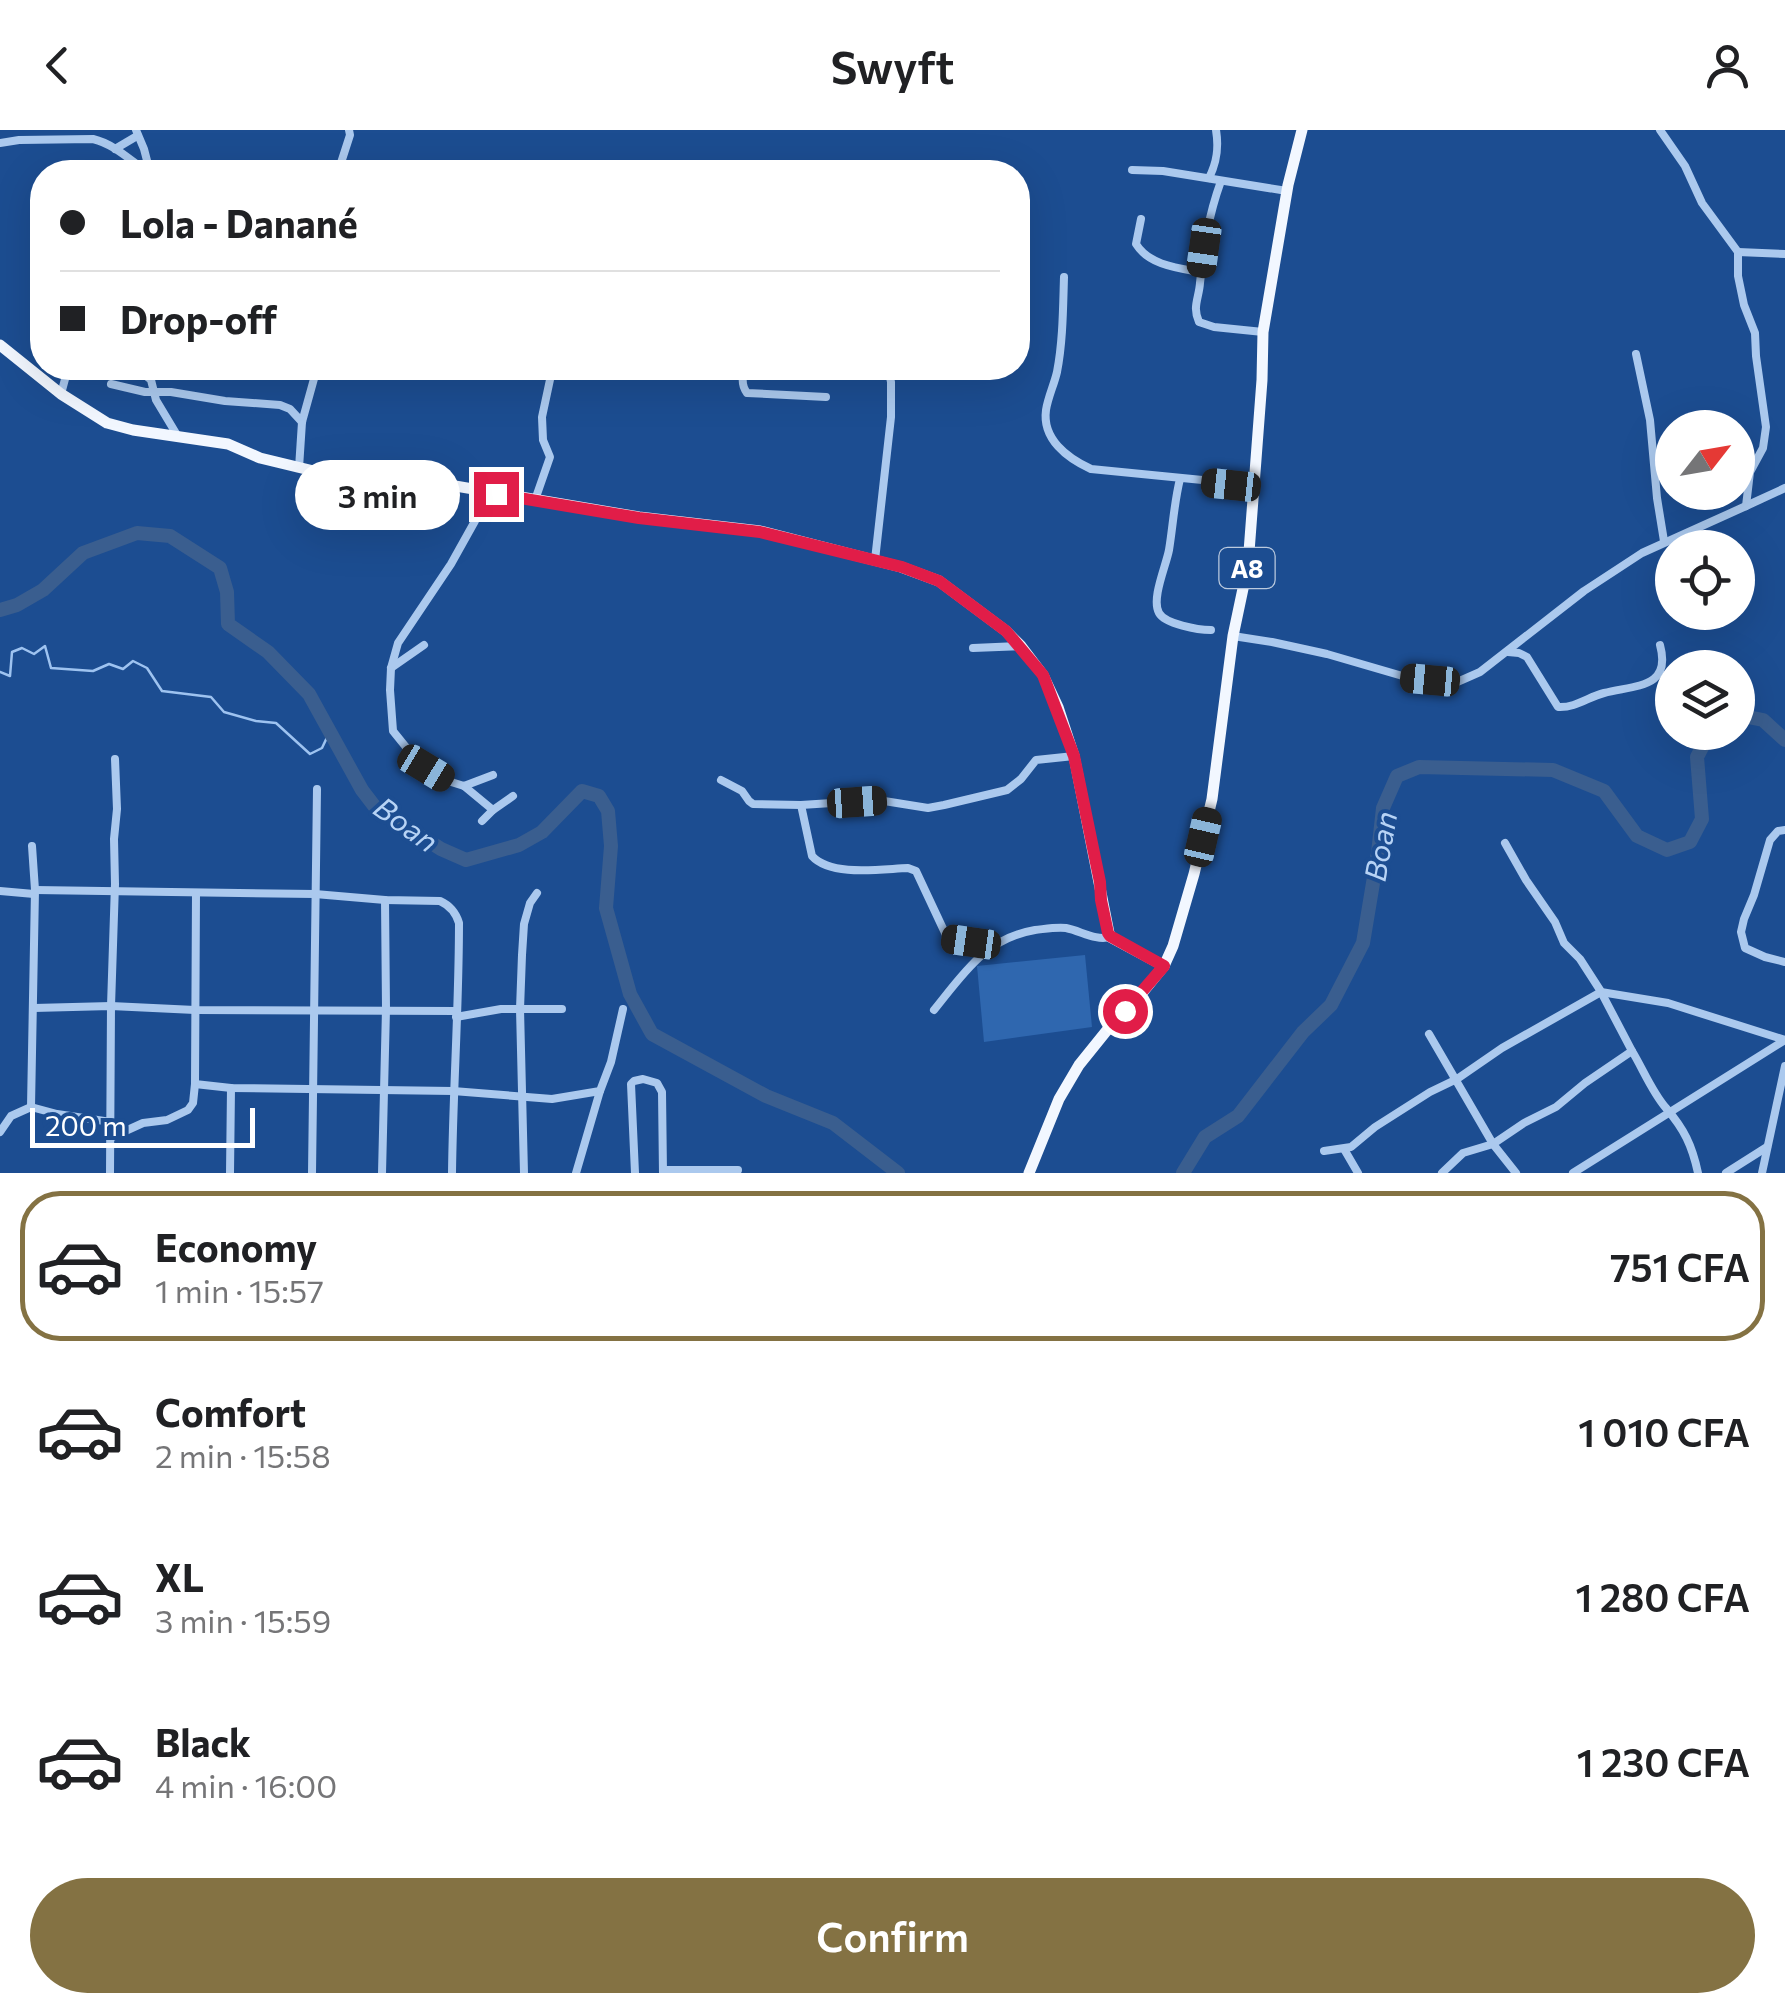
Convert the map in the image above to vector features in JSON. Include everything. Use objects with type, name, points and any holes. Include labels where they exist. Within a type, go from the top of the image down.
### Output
[{"type":"main road","name":"A8","points":[[1029,1173],[1059,1098],[1079,1065],[1164,966],[1194,874],[1212,799],[1232,636],[1248,565],[1264,332],[1287,190],[1302,130]]},
{"type":"main road","points":[[0,346],[30,370]]},
{"type":"main road","points":[[43,380],[107,423],[228,444],[260,458],[299,468],[420,480],[639,518],[744,528],[875,560],[939,581],[1021,646],[1043,675],[1074,756],[1110,936],[1164,966]]},
{"type":"street","points":[[342,160],[348,130]]},
{"type":"street","points":[[1209,178],[1218,154],[1216,130]]},
{"type":"street","points":[[1660,130],[1686,166],[1702,203],[1738,252],[1744,306],[1755,333],[1766,426],[1763,448],[1755,463]]},
{"type":"street","points":[[115,148],[137,133],[146,160]]},
{"type":"street","points":[[0,143],[78,138],[104,142],[132,160]]},
{"type":"street","points":[[1132,170],[1287,190]]},
{"type":"street","points":[[1220,181],[1207,224],[1195,310],[1200,322],[1264,332]]},
{"type":"street","points":[[1141,219],[1136,244],[1140,251],[1156,261],[1200,272]]},
{"type":"street","points":[[1738,252],[1785,254]]},
{"type":"street","points":[[1064,277],[1057,372],[1046,408],[1048,430],[1054,442],[1091,469],[1253,486]]},
{"type":"street","points":[[1636,354],[1650,420],[1662,530]]},
{"type":"street","points":[[61,394],[65,380]]},
{"type":"street","points":[[150,380],[159,406],[177,436]]},
{"type":"street","points":[[299,468],[302,422],[313,380]]},
{"type":"street","points":[[535,501],[550,457],[542,430],[550,380]]},
{"type":"street","points":[[742,380],[747,392],[826,397]]},
{"type":"street","points":[[875,560],[891,416],[891,380]]},
{"type":"street","points":[[111,384],[280,405],[302,422]]},
{"type":"street","points":[[1180,479],[1157,610],[1168,620],[1211,630]]},
{"type":"street","points":[[1755,502],[1785,488]]},
{"type":"street","points":[[480,491],[476,522],[398,643],[390,683],[393,731],[414,757],[448,781],[464,786],[493,810]]},
{"type":"street","points":[[1690,530],[1737,510]]},
{"type":"street","points":[[1232,636],[1327,654],[1406,678],[1448,684],[1468,679],[1584,591],[1655,547]]},
{"type":"street","points":[[391,668],[424,645]]},
{"type":"street","points":[[1508,652],[1528,657],[1558,706],[1568,708],[1606,692],[1635,689],[1650,681],[1664,662],[1660,645]]},
{"type":"street","points":[[973,648],[1021,646]]},
{"type":"street","points":[[721,780],[742,791],[754,804],[878,800],[928,808],[1007,790],[1036,760],[1074,756]]},
{"type":"street","points":[[110,1173],[114,839],[118,809],[115,759]]},
{"type":"street","points":[[464,786],[493,775]]},
{"type":"street","points":[[312,1173],[317,789]]},
{"type":"street","points":[[482,821],[512,796]]},
{"type":"street","points":[[801,804],[812,856],[817,862],[834,869],[908,868],[916,872],[951,940],[992,946]]},
{"type":"street","points":[[1785,830],[1778,830],[1770,840],[1741,932],[1745,948],[1785,962]]},
{"type":"street","points":[[1505,843],[1564,943],[1601,992],[1666,1108],[1683,1128],[1698,1173]]},
{"type":"street","points":[[31,1107],[35,892],[32,846]]},
{"type":"street","points":[[0,890],[315,894],[440,901],[454,912],[459,924],[452,1173]]},
{"type":"street","points":[[110,1138],[143,1124],[167,1120],[188,1110],[193,1103],[196,893]]},
{"type":"street","points":[[524,1173],[520,1009],[524,924],[537,893]]},
{"type":"street","points":[[382,1173],[385,900]]},
{"type":"street","points":[[934,1010],[966,970],[992,946],[1014,934],[1049,928],[1069,929],[1101,939],[1110,936]]},
{"type":"street","points":[[1324,1151],[1357,1144],[1430,1092],[1601,992],[1668,1003],[1785,1040],[1573,1173]]},
{"type":"street","points":[[34,1008],[112,1006],[456,1014],[562,1009]]},
{"type":"street","points":[[576,1173],[611,1062],[622,1009]]},
{"type":"street","points":[[1429,1034],[1493,1144],[1516,1173]]},
{"type":"street","points":[[1442,1173],[1463,1153],[1493,1144],[1556,1106],[1632,1051]]},
{"type":"street","points":[[1762,1173],[1785,1066]]},
{"type":"street","points":[[635,1173],[631,1088],[634,1081],[643,1080],[654,1081],[661,1088],[663,1172],[738,1170]]},
{"type":"street","points":[[195,1084],[231,1088],[454,1091],[552,1099],[600,1091]]},
{"type":"street","points":[[230,1173],[231,1088]]},
{"type":"street","points":[[0,1117],[31,1107],[111,1122]]},
{"type":"street","points":[[0,1132],[11,1116]]},
{"type":"street","points":[[1726,1173],[1768,1147]]},
{"type":"street","points":[[1344,1149],[1358,1173]]},
{"type":"shaded area","points":[[1085,955],[1092,1027],[984,1042],[977,966]]},
{"type":"waterway","name":"Boan","points":[[0,610],[43,590],[83,553],[137,533],[170,536],[220,568],[227,592],[228,624],[268,652],[309,694],[375,807],[441,849],[466,860],[519,845],[542,832],[582,791],[599,796],[608,811],[611,846],[606,908],[630,994],[652,1034],[766,1096],[833,1123],[898,1173]]},
{"type":"waterway","points":[[0,672],[10,676],[12,652],[22,648],[34,654],[45,646],[51,668],[93,671],[109,664],[123,669],[133,661],[147,668],[162,691],[211,697],[224,712],[276,723],[310,754],[322,748],[330,731]]},
{"type":"waterway","name":"Boan","points":[[1755,718],[1763,720],[1785,740]]},
{"type":"waterway","name":"Boan","points":[[1183,1173],[1205,1137],[1238,1116],[1303,1032],[1331,1005],[1363,943],[1383,808],[1397,776],[1419,767],[1553,770],[1604,791],[1637,836],[1667,850],[1690,842],[1702,819],[1697,757],[1701,750]]},
{"type":"route","points":[[496,494],[639,518],[744,528],[841,550],[939,581],[1006,631],[1043,675],[1058,707],[1083,791],[1108,933],[1164,966],[1125,1011]]}]
